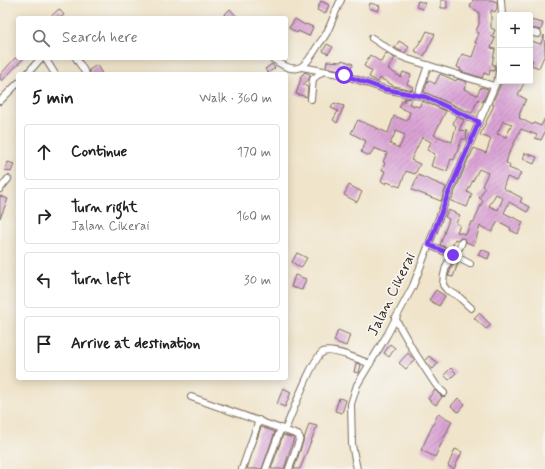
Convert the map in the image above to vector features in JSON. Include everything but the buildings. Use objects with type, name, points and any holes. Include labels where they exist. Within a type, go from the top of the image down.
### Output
[{"type":"street","points":[[302,67],[314,55],[326,34],[341,0]]},
{"type":"street","points":[[501,0],[502,12]]},
{"type":"street","points":[[533,33],[538,34]]},
{"type":"street","points":[[372,38],[396,54],[428,66],[494,86]]},
{"type":"street","points":[[29,72],[39,60]]},
{"type":"street","points":[[46,60],[54,72]]},
{"type":"street","points":[[77,60],[85,72]]},
{"type":"street","points":[[275,60],[284,67],[302,67],[344,75],[391,90],[434,100],[479,122]]},
{"type":"street","points":[[418,96],[428,66]]},
{"type":"street","points":[[311,99],[313,79],[323,71]]},
{"type":"street","name":"Jalan Cikerai","points":[[357,469],[352,445],[351,404],[357,385],[413,286],[447,197],[497,80]]},
{"type":"street","points":[[0,101],[16,85]]},
{"type":"street","points":[[0,189],[8,179]]},
{"type":"street","points":[[462,242],[460,248],[453,255],[446,268],[443,285],[447,290],[458,296],[471,308]]},
{"type":"street","points":[[429,245],[470,264]]},
{"type":"street","points":[[395,318],[428,373],[444,393]]},
{"type":"street","points":[[266,469],[314,363],[323,352],[328,351],[357,358],[370,364]]},
{"type":"street","points":[[191,397],[296,434],[300,438],[289,469]]},
{"type":"street","points":[[242,469],[259,420]]},
{"type":"route","points":[[344,75],[384,89],[403,94],[426,97],[479,122],[467,147],[429,245],[453,255]]}]
